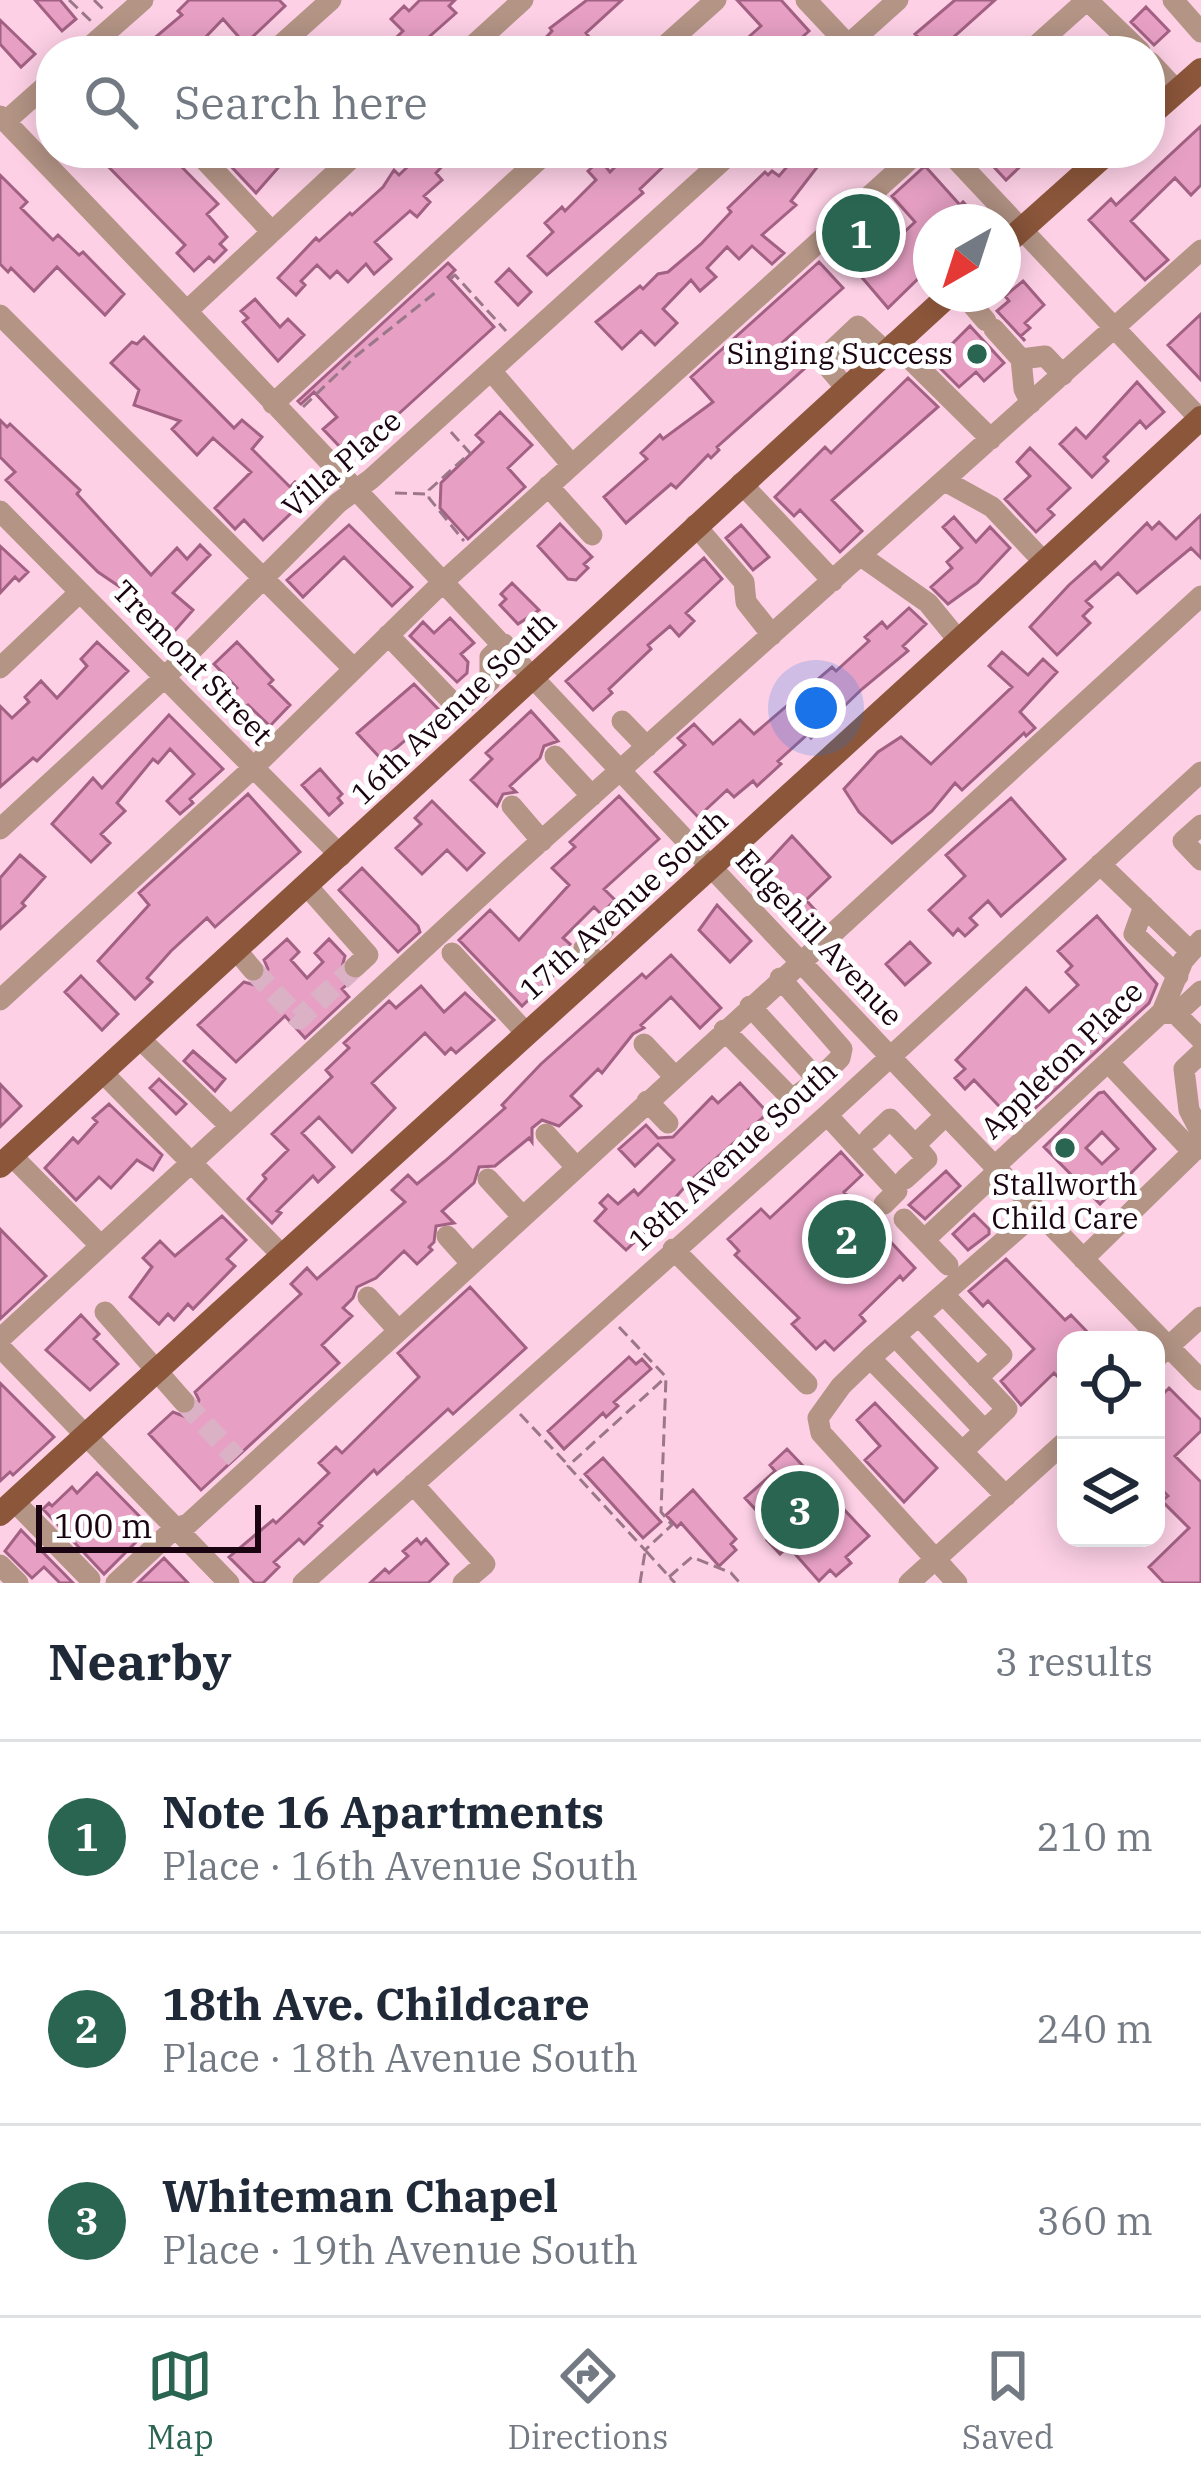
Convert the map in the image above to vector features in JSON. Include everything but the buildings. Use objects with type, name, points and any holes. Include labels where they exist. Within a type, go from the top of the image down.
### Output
[{"type":"main road","points":[[1165,102],[1201,70]]},
{"type":"main road","points":[[1023,228],[1091,168]]},
{"type":"main road","name":"16th Avenue South","points":[[6,1161],[141,1040],[245,960],[307,886],[498,690],[533,674],[930,312]]},
{"type":"main road","name":"17th Avenue South","points":[[7,1508],[1201,418]]},
{"type":"street","points":[[102,36],[143,0]]},
{"type":"street","points":[[291,36],[331,0]]},
{"type":"street","points":[[483,36],[523,0]]},
{"type":"street","points":[[675,36],[716,0]]},
{"type":"street","points":[[806,0],[837,36]]},
{"type":"street","points":[[861,36],[898,0]]},
{"type":"street","points":[[1047,36],[1087,0],[1124,36]]},
{"type":"street","points":[[1173,0],[1201,32]]},
{"type":"street","points":[[1165,78],[1177,91]]},
{"type":"street","points":[[3,119],[36,93]]},
{"type":"street","name":"Edgehill Avenue","points":[[3,119],[36,153]]},
{"type":"street","name":"Edgehill Avenue","points":[[50,168],[533,674],[1083,1259],[1144,1331]]},
{"type":"street","points":[[211,168],[272,232]]},
{"type":"street","points":[[188,310],[341,168]]},
{"type":"street","points":[[273,404],[530,168]]},
{"type":"street","name":"Villa Place","points":[[0,829],[165,677],[338,503],[492,372],[715,168]]},
{"type":"street","points":[[0,1000],[253,768],[443,581],[900,168]]},
{"type":"street","points":[[965,168],[1201,418]]},
{"type":"street","points":[[229,1583],[0,1343],[229,1125],[1201,250]]},
{"type":"street","points":[[978,312],[1021,359],[1031,404]]},
{"type":"street","points":[[0,315],[354,669]]},
{"type":"street","points":[[846,388],[821,360],[858,326],[890,347],[991,439]]},
{"type":"street","points":[[1021,359],[1045,356],[1063,375]]},
{"type":"street","points":[[492,372],[572,465]]},
{"type":"street","points":[[945,481],[992,506],[1044,562]]},
{"type":"street","points":[[741,484],[832,581]]},
{"type":"street","points":[[548,486],[592,535]]},
{"type":"street","name":"Tremont Street","points":[[0,511],[341,856]]},
{"type":"street","points":[[695,524],[744,582],[746,602],[772,635]]},
{"type":"street","points":[[861,556],[928,603],[959,641]]},
{"type":"street","points":[[0,668],[80,592]]},
{"type":"street","points":[[116,1583],[176,1528],[188,1524],[242,1464],[398,1330],[1201,596]]},
{"type":"street","points":[[388,635],[460,709],[478,710]]},
{"type":"street","points":[[498,690],[490,657],[504,644]]},
{"type":"street","points":[[622,721],[647,747]]},
{"type":"street","points":[[555,756],[592,796]]},
{"type":"street","name":"18th Avenue South","points":[[304,1583],[1100,864],[1197,783]]},
{"type":"street","points":[[512,806],[542,841]]},
{"type":"street","points":[[1201,825],[1183,841],[1201,860]]},
{"type":"street","points":[[1100,864],[1196,946],[1172,1000]]},
{"type":"street","points":[[307,886],[368,955],[355,967]]},
{"type":"street","points":[[1144,906],[1134,934],[1201,1039]]},
{"type":"street","points":[[602,967],[584,948],[604,930]]},
{"type":"street","points":[[452,953],[527,1034]]},
{"type":"street","points":[[724,1030],[792,1099],[818,1080],[840,1058],[842,1049],[780,979]]},
{"type":"street","name":"Appleton Place","points":[[924,1240],[1172,1000],[1201,991]]},
{"type":"street","points":[[751,1006],[818,1080]]},
{"type":"street","points":[[141,1040],[229,1125]]},
{"type":"street","points":[[644,1044],[674,1076]]},
{"type":"street","points":[[1198,1143],[1184,1070],[1201,1053]]},
{"type":"street","points":[[1108,1062],[1198,1143]]},
{"type":"street","points":[[103,1073],[282,1255]]},
{"type":"street","points":[[647,1101],[668,1123]]},
{"type":"street","points":[[826,1115],[897,1191],[884,1204]]},
{"type":"street","points":[[915,1145],[945,1116]]},
{"type":"street","points":[[869,1139],[890,1119],[915,1145],[927,1159],[905,1179]]},
{"type":"street","points":[[546,1134],[576,1167]]},
{"type":"street","points":[[1083,1259],[1198,1143]]},
{"type":"street","points":[[6,1161],[100,1245]]},
{"type":"street","points":[[488,1179],[522,1216]]},
{"type":"street","points":[[957,1583],[821,1433],[818,1418],[870,1358],[1037,1213]]},
{"type":"street","points":[[904,1219],[948,1265]]},
{"type":"street","points":[[447,1235],[471,1263]]},
{"type":"street","points":[[673,1249],[807,1384]]},
{"type":"street","points":[[943,1294],[1002,1355],[977,1378]]},
{"type":"street","points":[[368,1297],[398,1330]]},
{"type":"street","points":[[105,1312],[184,1402]]},
{"type":"street","points":[[919,1316],[1007,1409],[963,1451]]},
{"type":"street","points":[[1165,1349],[1201,1317]]},
{"type":"street","points":[[896,1336],[984,1430]]},
{"type":"street","name":"Edgehill Avenue","points":[[1165,1354],[1201,1380]]},
{"type":"street","points":[[870,1358],[1006,1496]]},
{"type":"street","points":[[909,1583],[1057,1449]]},
{"type":"street","points":[[413,1484],[485,1564],[463,1583]]},
{"type":"street","points":[[7,1508],[91,1580]]},
{"type":"street","points":[[0,1564],[18,1583]]},
{"type":"path","points":[[70,0],[92,22]]},
{"type":"path","points":[[94,0],[105,11]]},
{"type":"path","points":[[450,279],[455,275],[507,332]]},
{"type":"path","points":[[302,409],[356,356],[401,325],[436,292]]},
{"type":"path","points":[[395,493],[429,494],[470,453],[450,430]]},
{"type":"path","points":[[392,484],[395,493]]},
{"type":"path","points":[[391,499],[395,493]]},
{"type":"path","points":[[429,494],[464,541],[455,550]]},
{"type":"path","points":[[614,1322],[666,1377],[661,1512],[672,1525],[645,1550],[640,1583]]},
{"type":"path","points":[[568,1466],[666,1377]]},
{"type":"path","points":[[521,1415],[675,1583]]},
{"type":"path","points":[[669,1577],[692,1557],[730,1573],[740,1583]]},
{"type":"tunnel","points":[[253,970],[299,1019],[355,967]]},
{"type":"tunnel","points":[[184,1402],[236,1458]]},
{"type":"place","name":"Note 16 Apartments","points":[[861,233]]},
{"type":"place","name":"Singing Success","points":[[977,354]]},
{"type":"place","name":"Stallworth Child Care","points":[[1065,1148]]},
{"type":"place","name":"18th Ave. Childcare","points":[[847,1239]]},
{"type":"place","name":"Whiteman Chapel","points":[[800,1510]]}]
